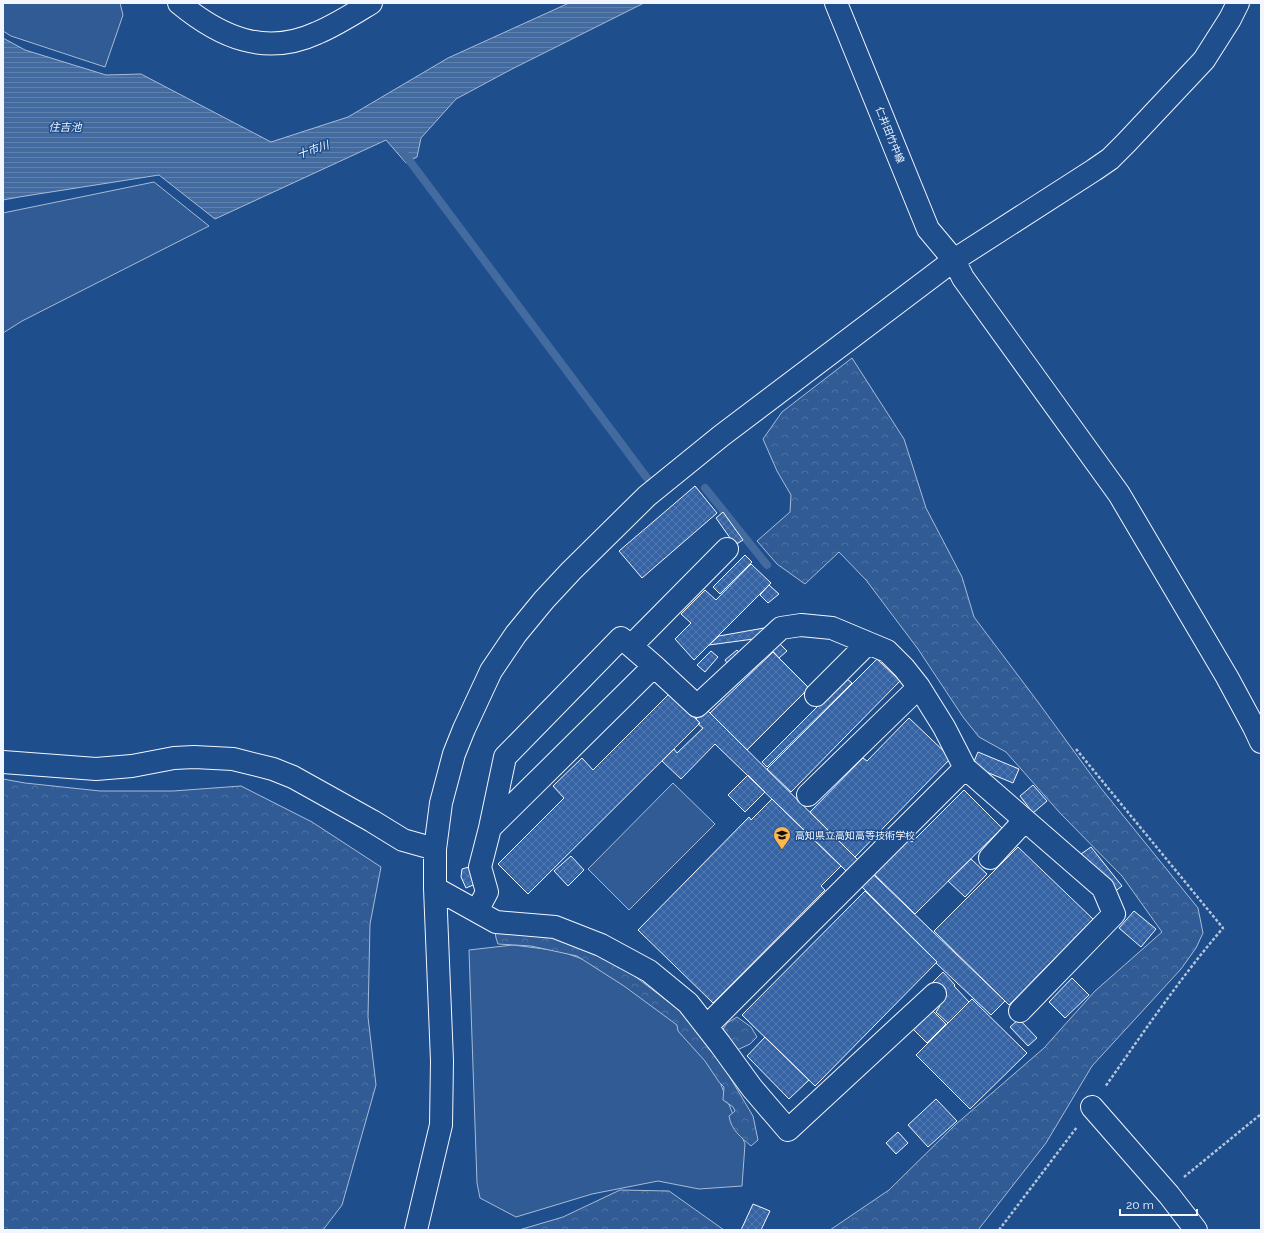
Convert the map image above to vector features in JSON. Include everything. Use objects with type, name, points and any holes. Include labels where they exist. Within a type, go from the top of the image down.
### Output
[{"type":"street","points":[[179,3],[195,17],[224,34],[259,43],[279,44],[299,40],[316,34],[341,22],[371,3]]},
{"type":"street","name":"仁井田竹中線","points":[[836,3],[928,230],[954,260],[963,278],[1119,494],[1227,677],[1261,742]]},
{"type":"street","points":[[416,1230],[440,1125],[442,1061],[435,888],[435,849],[441,803],[454,754],[491,671],[516,634],[544,600],[571,571],[647,496],[721,436],[954,260],[1110,159],[1204,60],[1230,20],[1238,3]]},
{"type":"street","points":[[632,646],[728,549]]},
{"type":"street","points":[[477,911],[487,892],[480,867],[505,757],[621,638],[632,646],[697,706],[781,628],[801,625],[832,628],[886,651],[904,668],[919,687],[944,726],[965,768],[1103,888],[1114,914],[1020,1011]]},
{"type":"street","points":[[816,695],[868,643]]},
{"type":"street","points":[[490,828],[654,666]]},
{"type":"street","points":[[808,794],[919,687]]},
{"type":"street","points":[[3,762],[96,769],[132,766],[174,758],[194,757],[233,759],[293,777],[403,840],[435,849]]},
{"type":"street","points":[[707,1026],[965,768]]},
{"type":"street","points":[[990,858],[1025,820]]},
{"type":"street","points":[[435,888],[496,922],[555,927],[601,945],[649,971],[688,1003],[707,1026],[752,1088],[788,1130],[935,994]]},
{"type":"street","points":[[1092,1107],[1169,1194],[1196,1230]]},
{"type":"path","points":[[999,1230],[1092,1107],[1163,1006],[1223,928],[1076,749]]},
{"type":"path","points":[[1169,1194],[1173,1191],[1180,1180],[1261,1114]]},
{"type":"shaded area","points":[[3,3],[120,3],[123,15],[105,67],[11,36],[3,31]]},
{"type":"shaded area","points":[[154,182],[209,226],[22,321],[3,333],[3,213]]},
{"type":"shaded area","points":[[673,783],[715,824],[629,910],[588,869]]},
{"type":"shaded area","points":[[513,945],[560,951],[596,964],[681,1024],[715,1070],[745,1144],[742,1186],[699,1189],[658,1181],[592,1194],[516,1217],[480,1198],[477,1183],[469,950]]},
{"type":"green space","points":[[852,358],[904,439],[926,508],[962,577],[974,617],[1100,787],[1198,908],[1203,933],[1196,948],[1181,969],[1092,1066],[1046,1143],[978,1230],[830,1230],[889,1190],[955,1125],[1044,1048],[1095,991],[1162,932],[1122,876],[1060,813],[1006,752],[979,737],[963,717],[918,649],[866,580],[839,552],[805,584],[777,564],[757,541],[790,512],[791,495],[777,471],[763,439],[782,412]]},
{"type":"green space","points":[[3,779],[25,783],[100,791],[173,791],[241,786],[312,822],[381,867],[370,924],[368,1017],[376,1085],[342,1205],[323,1230],[3,1230]]},
{"type":"green space","points":[[495,931],[548,932],[620,965],[674,1006],[698,1026],[716,1054],[753,1116],[758,1140],[751,1146],[734,1129],[729,1116],[735,1111],[733,1107],[723,1100],[724,1087],[705,1061],[678,1031],[677,1025],[624,986],[577,956],[531,946],[498,944]]},
{"type":"green space","points":[[737,1017],[751,1027],[757,1037],[750,1044],[737,1050],[722,1031],[727,1023]]},
{"type":"green space","points":[[620,1190],[669,1191],[724,1230],[519,1230],[563,1217]]},
{"type":"water","name":"住吉池","points":[[569,3],[644,3],[512,69],[456,99],[421,138],[417,157],[406,163],[386,140],[215,219],[159,175],[3,200],[3,38],[25,50],[106,75],[141,74],[271,142],[348,117],[448,58]]},
{"type":"building","points":[[695,486],[717,513],[642,578],[619,551]]},
{"type":"building","points":[[723,512],[743,540],[735,545],[716,518]]},
{"type":"building","points":[[745,555],[752,562],[720,594],[713,587]]},
{"type":"building","points":[[751,564],[771,583],[694,660],[675,639],[691,623],[681,614],[705,590],[716,600]]},
{"type":"building","points":[[769,585],[779,594],[768,603],[760,595]]},
{"type":"building","points":[[764,628],[787,651],[779,658],[761,638],[709,645],[719,636]]},
{"type":"building","points":[[737,650],[742,656],[730,667],[725,660]]},
{"type":"building","points":[[711,651],[718,657],[705,672],[697,665]]},
{"type":"building","points":[[773,652],[809,688],[747,750],[710,713]]},
{"type":"building","points":[[877,659],[900,681],[791,792],[767,769]]},
{"type":"building","points":[[846,678],[852,683],[767,767],[762,762]]},
{"type":"building","points":[[670,693],[700,723],[528,894],[498,864],[564,798],[553,786],[582,758],[593,770]]},
{"type":"building","points":[[705,708],[855,857],[1005,1001],[991,1015],[936,963],[937,962],[841,866],[715,744],[681,779],[662,761],[674,749],[677,753],[703,728],[698,724],[700,723],[696,719]]},
{"type":"building","points":[[909,718],[951,758],[855,857],[810,812],[863,758],[867,761]]},
{"type":"building","points":[[978,752],[1019,769],[1013,783],[972,766]]},
{"type":"building","points":[[748,775],[765,792],[745,812],[728,795]]},
{"type":"building","points":[[1033,785],[1047,801],[1033,813],[1020,796]]},
{"type":"building","points":[[964,790],[1002,828],[915,914],[873,873],[908,839],[912,842]]},
{"type":"building","points":[[772,799],[841,866],[821,886],[825,890],[713,1003],[638,930],[749,817],[751,820]]},
{"type":"building","points":[[1018,847],[1093,919],[1009,1005],[934,931]]},
{"type":"building","points":[[1091,847],[1122,886],[1113,893],[1081,854]]},
{"type":"building","points":[[571,856],[584,870],[568,886],[554,871]]},
{"type":"building","points":[[971,859],[987,874],[965,897],[948,881]]},
{"type":"building","points":[[472,866],[478,883],[466,888],[461,877],[462,869]]},
{"type":"building","points":[[865,891],[937,962],[815,1086],[742,1015]]},
{"type":"building","points":[[1134,911],[1156,929],[1141,947],[1119,928]]},
{"type":"building","points":[[943,972],[969,1002],[948,1023],[936,1012],[940,1006],[936,1002],[941,996],[931,984]]},
{"type":"building","points":[[1072,978],[1089,995],[1065,1018],[1049,1002]]},
{"type":"building","points":[[972,999],[1027,1053],[970,1109],[916,1055]]},
{"type":"building","points":[[930,1008],[946,1024],[927,1043],[911,1027]]},
{"type":"building","points":[[1019,1019],[1037,1038],[1028,1046],[1010,1027]]},
{"type":"building","points":[[765,1037],[809,1080],[789,1099],[747,1056]]},
{"type":"building","points":[[936,1099],[957,1121],[928,1147],[908,1125]]},
{"type":"building","points":[[898,1132],[908,1143],[896,1154],[886,1143]]},
{"type":"building","points":[[753,1204],[770,1211],[761,1230],[741,1230]]},
{"type":"waterway","points":[[403,152],[647,478]]},
{"type":"waterway","points":[[705,488],[767,565]]},
{"type":"place","name":"高知県立高知高等技術学校","points":[[782,850]]},
{"type":"water label","name":"十市川","points":[[313,150]]}]
